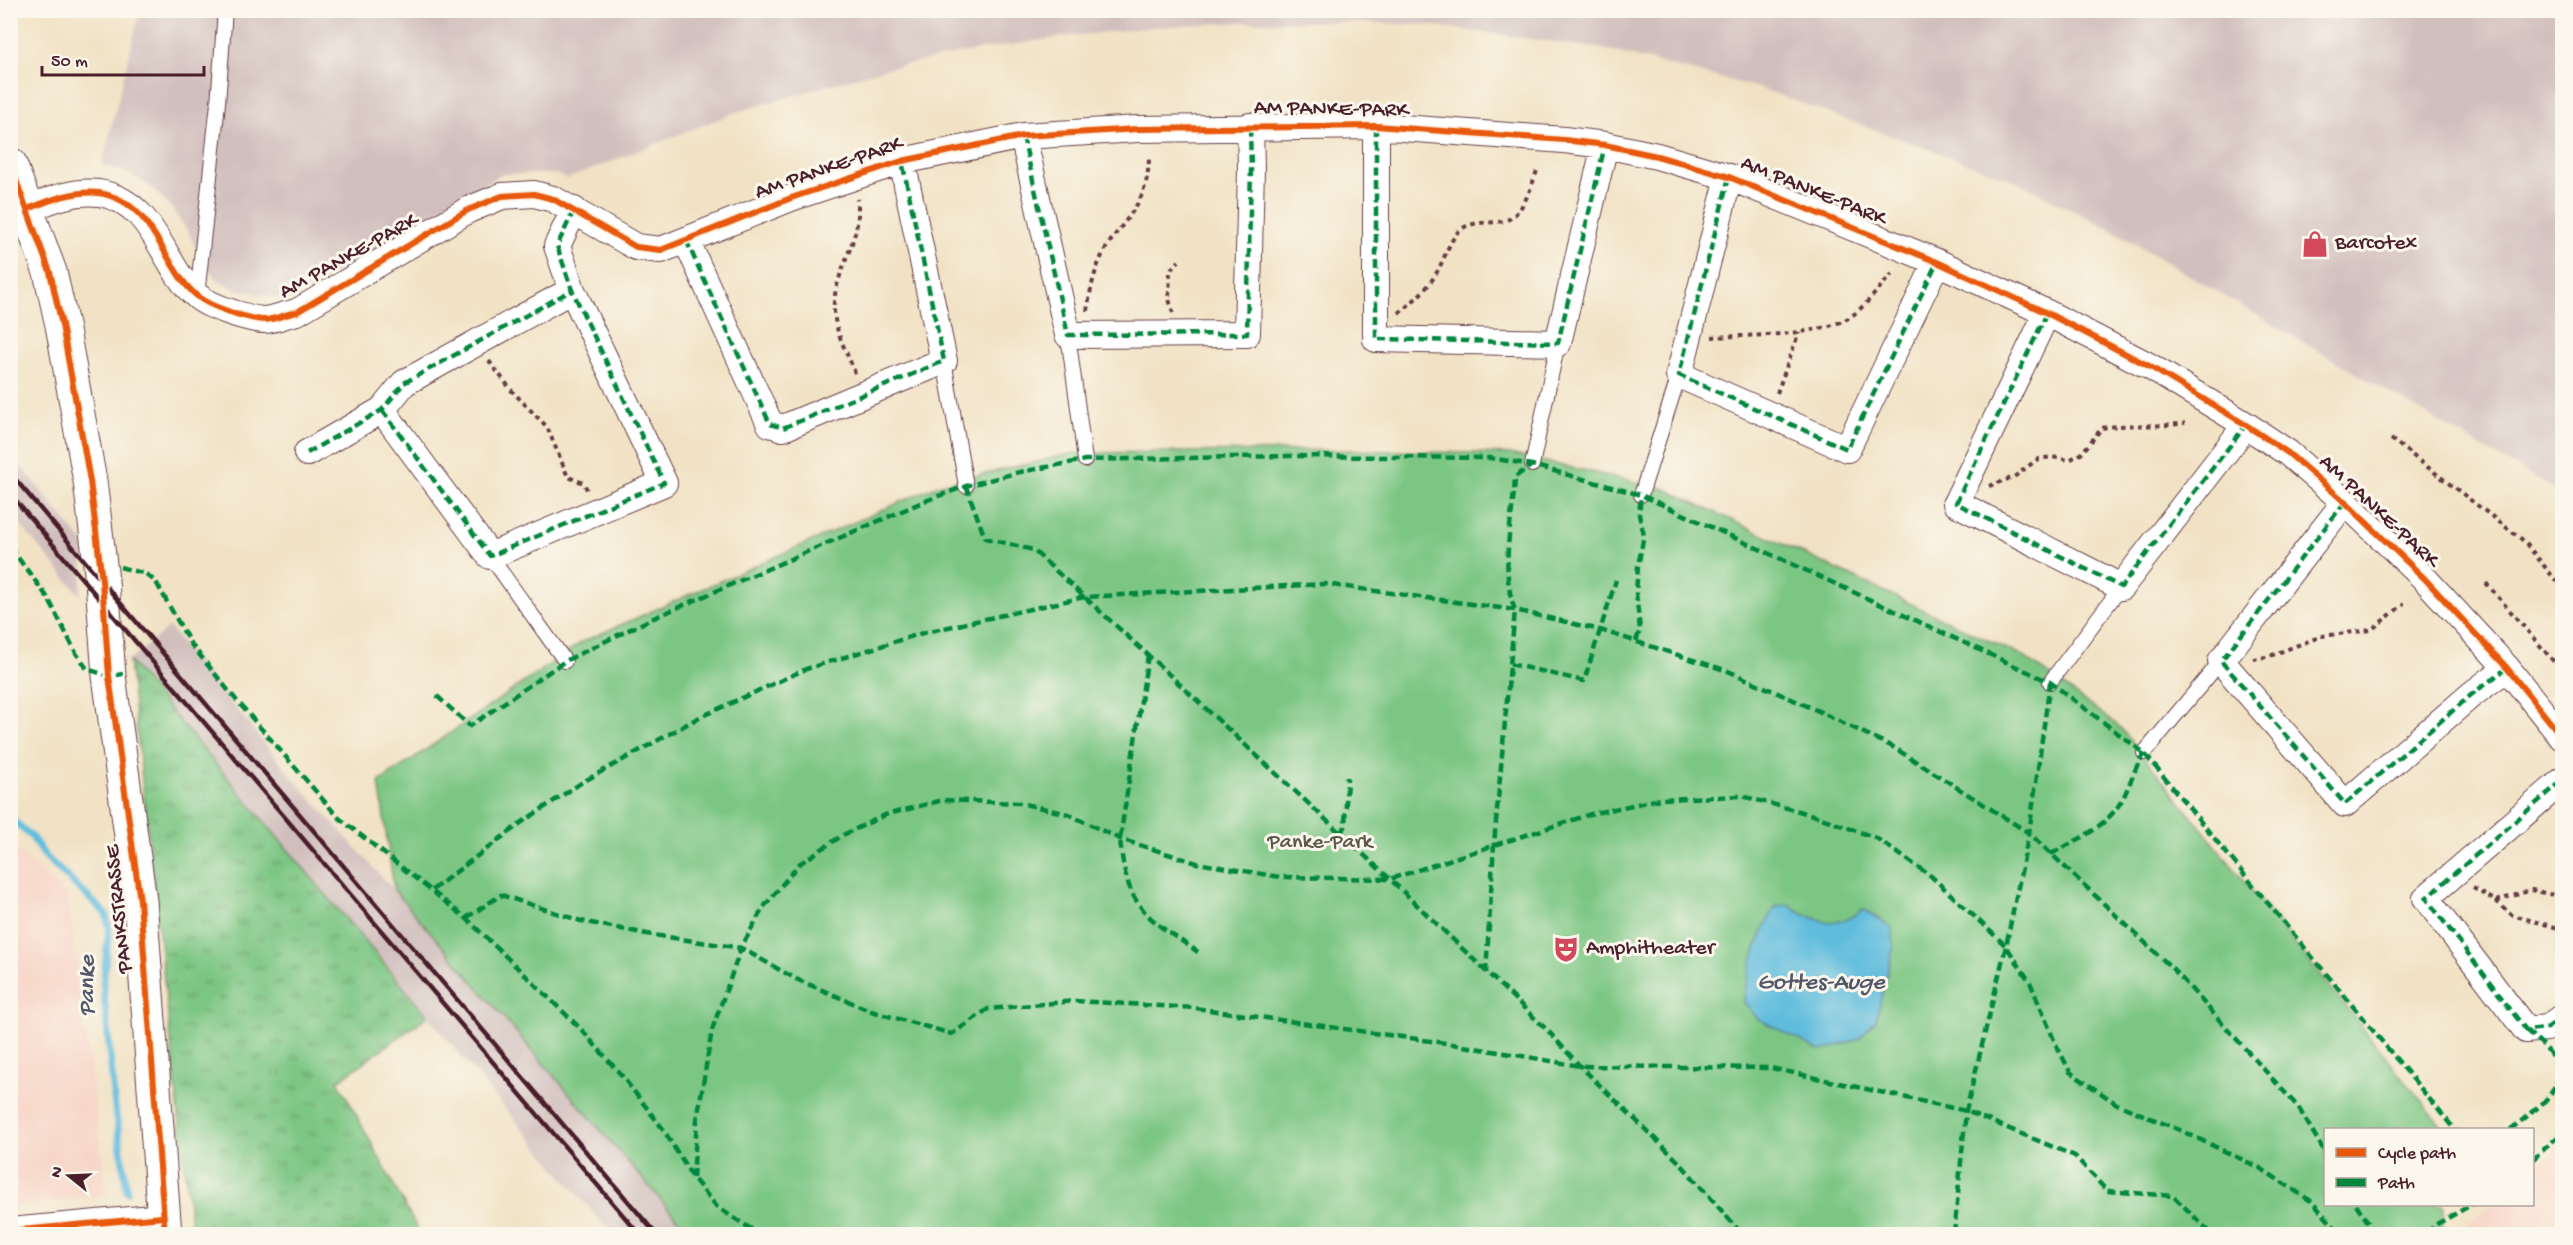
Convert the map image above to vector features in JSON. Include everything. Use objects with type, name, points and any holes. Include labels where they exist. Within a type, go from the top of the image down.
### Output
[{"type":"street","name":"AM PANKE-PARK","points":[[1076,335],[1247,334],[1250,126]]},
{"type":"street","name":"AM PANKE-PARK","points":[[28,209],[66,195],[99,194],[124,203],[151,226],[167,256],[197,296],[213,306],[239,315],[265,320],[297,312],[468,210],[502,196],[534,194],[553,199],[636,247],[661,250],[791,198],[902,162],[1023,136],[1138,129],[1376,126],[1605,145],[1657,156],[1729,177],[1937,262],[2047,313],[2149,366],[2246,425],[2288,453],[2345,502],[2424,578],[2507,668],[2562,737]]},
{"type":"street","name":"AM PANKE-PARK","points":[[1376,126],[1376,339],[1558,343]]},
{"type":"street","points":[[1023,136],[1076,335]]},
{"type":"street","points":[[1558,343],[1605,145]]},
{"type":"street","name":"AM PANKE-PARK","points":[[902,162],[944,362]]},
{"type":"street","name":"PANKSTRASSE","points":[[10,164],[50,272],[62,325],[90,481],[102,580],[109,676],[140,901],[164,1226]]},
{"type":"street","name":"AM PANKE-PARK","points":[[1678,375],[1729,177]]},
{"type":"street","points":[[382,410],[490,556],[664,483],[572,290],[557,246],[574,210]]},
{"type":"street","points":[[686,240],[770,424],[783,428],[944,362]]},
{"type":"street","points":[[1678,375],[1847,449],[1937,262]]},
{"type":"street","points":[[307,453],[382,410],[404,384],[572,290]]},
{"type":"street","points":[[2047,313],[1956,502],[1970,510],[2121,587],[2246,425]]},
{"type":"street","name":"AM PANKE-PARK","points":[[2221,661],[2345,502]]},
{"type":"street","points":[[2221,661],[2345,804],[2471,695],[2507,668]]},
{"type":"street","points":[[2562,781],[2426,898],[2526,1030],[2547,1028],[2562,1017]]},
{"type":"street","points":[[10,1231],[164,1226]]},
{"type":"lane","points":[[197,296],[218,103],[225,10]]},
{"type":"lane","points":[[1076,335],[1084,460]]},
{"type":"lane","points":[[1532,465],[1558,343]]},
{"type":"lane","points":[[944,362],[966,486]]},
{"type":"lane","points":[[1641,495],[1678,375]]},
{"type":"lane","points":[[490,556],[565,661]]},
{"type":"lane","points":[[2050,682],[2121,587]]},
{"type":"lane","points":[[2144,753],[2221,661]]},
{"type":"path","points":[[1076,335],[1095,269],[1108,245],[1137,208],[1147,179],[1149,159]]},
{"type":"path","points":[[1376,319],[1395,316],[1430,285],[1459,231],[1470,225],[1490,221],[1503,222],[1512,218],[1523,203],[1538,168]]},
{"type":"path","points":[[856,196],[860,218],[841,273],[834,302],[835,324],[864,395]]},
{"type":"path","points":[[1173,334],[1173,312],[1169,299],[1170,270],[1179,261]]},
{"type":"path","points":[[1688,339],[1799,332],[1835,324],[1851,317],[1892,274]]},
{"type":"path","points":[[1777,393],[1799,332]]},
{"type":"path","points":[[479,342],[489,361],[512,391],[547,427],[568,477],[584,483]]},
{"type":"path","points":[[1970,510],[1976,498],[1989,486],[2014,477],[2038,459],[2052,457],[2068,460],[2081,454],[2102,428],[2122,424],[2185,423]]},
{"type":"path","points":[[2391,439],[2524,541],[2562,588]]},
{"type":"path","points":[[2487,583],[2562,671]]},
{"type":"path","points":[[2221,661],[2267,657],[2322,636],[2371,630],[2404,604]]},
{"type":"path","points":[[2449,878],[2496,901],[2512,915],[2562,929]]},
{"type":"path","points":[[2496,901],[2532,890],[2562,897]]},
{"type":"shaded area","points":[[140,11],[2562,11],[2562,494],[2112,230],[2011,179],[1759,88],[1604,49],[1427,25],[1242,22],[1152,27],[1062,37],[972,51],[884,69],[736,112],[567,179],[556,174],[502,174],[301,293],[280,299],[235,289],[218,280],[207,268],[187,230],[170,206],[151,187],[128,173],[102,165]]},
{"type":"shaded area","points":[[10,452],[85,545],[80,595],[11,514]]},
{"type":"shaded area","points":[[169,627],[298,784],[394,890],[690,1234],[611,1234],[129,661]]},
{"type":"shaded area","points":[[11,845],[68,896],[107,1195],[11,1206]]},
{"type":"shaded area","points":[[2562,1141],[2562,1234],[2457,1234],[2490,1206],[2534,1206],[2534,1167]]},
{"type":"green space","name":"Panke-Park","points":[[1351,450],[1510,454],[1663,488],[2024,657],[2120,727],[2443,1128],[2324,1128],[2324,1206],[2444,1206],[2443,1234],[690,1234],[394,890],[379,782],[584,641],[941,484],[1074,453]]},
{"type":"green space","points":[[129,661],[428,1016],[338,1081],[420,1234],[192,1234]]},
{"type":"water","name":"Gottes-Auge","points":[[1788,905],[1816,919],[1835,922],[1853,916],[1863,909],[1891,927],[1894,945],[1876,1020],[1859,1039],[1821,1051],[1758,1019],[1744,1002],[1751,966],[1765,926],[1777,906]]},
{"type":"waterway","name":"Panke","points":[[10,818],[31,836],[45,856],[106,914],[109,929],[103,984],[115,1107],[127,1192]]},
{"type":"railway","points":[[10,473],[656,1234]]},
{"type":"railway","points":[[10,494],[639,1234]]},
{"type":"marked path","points":[[1023,136],[1068,335],[1247,334],[1250,126]]},
{"type":"marked path","points":[[1376,126],[1376,339],[1558,343],[1605,145]]},
{"type":"marked path","points":[[686,240],[770,424],[783,428],[944,361],[902,161]]},
{"type":"marked path","points":[[1729,177],[1679,375],[1847,449],[1937,262]]},
{"type":"marked path","points":[[382,410],[490,556],[664,483],[572,290],[557,246],[574,210]]},
{"type":"marked path","points":[[307,453],[382,410],[404,383],[572,290]]},
{"type":"marked path","points":[[2047,313],[1956,503],[2121,587],[2246,425]]},
{"type":"marked path","points":[[437,696],[470,726],[565,661],[649,620],[925,501],[966,486],[1020,472],[1085,460],[1286,456],[1490,458],[1532,465],[1641,495],[2050,682],[2144,753],[2453,1128]]},
{"type":"marked path","points":[[1486,973],[1494,844],[1515,610],[1508,578],[1508,544],[1515,477],[1532,465]]},
{"type":"marked path","points":[[966,486],[985,538],[1033,550],[1148,655],[1390,879],[1549,1032],[1580,1066],[1680,1163],[1742,1234]]},
{"type":"marked path","points":[[1636,641],[1640,630],[1636,593],[1638,566],[1644,535],[1639,515],[1641,495]]},
{"type":"marked path","points":[[2345,502],[2221,661],[2345,804],[2471,695],[2507,668]]},
{"type":"marked path","points":[[10,547],[48,598],[76,653],[87,669],[109,676],[123,674]]},
{"type":"marked path","points":[[120,567],[146,574],[156,582],[190,643],[339,818],[466,918],[581,1029],[622,1076],[663,1129],[693,1178],[717,1207],[759,1234]]},
{"type":"marked path","points":[[1510,664],[1584,681],[1616,580]]},
{"type":"marked path","points":[[432,890],[521,823],[581,783],[698,718],[806,669],[926,632],[1084,597],[1325,584],[1515,610],[1600,630],[1728,671],[1893,747],[2029,833],[2174,970],[2298,1107],[2324,1151]]},
{"type":"marked path","points":[[1148,655],[1120,839],[1123,862],[1127,880],[1141,908],[1164,929],[1198,952]]},
{"type":"marked path","points":[[1954,1234],[1966,1111],[2006,946],[2029,833],[2050,682]]},
{"type":"marked path","points":[[2051,854],[2091,832],[2108,818],[2122,800],[2144,753]]},
{"type":"marked path","points":[[1340,833],[1345,827],[1347,777]]},
{"type":"marked path","points":[[2562,781],[2426,898],[2526,1030],[2547,1028],[2562,1017]]},
{"type":"marked path","points":[[693,1178],[697,1120],[712,1030],[741,948],[763,908],[799,864],[843,835],[885,815],[943,800],[1020,803],[1068,814],[1120,839],[1197,863],[1280,877],[1390,879],[1591,814],[1660,799],[1742,796],[1813,815],[1876,838],[1931,876],[2006,946],[2030,982],[2070,1072],[2117,1104],[2182,1131],[2260,1168],[2311,1201],[2341,1234]]},
{"type":"marked path","points":[[466,918],[501,895],[581,921],[647,934],[741,948],[796,979],[874,1012],[952,1034],[988,1009],[1076,1001],[1195,1008],[1452,1044],[1580,1066],[1771,1068],[1966,1111],[2075,1156],[2107,1191],[2173,1196],[2209,1231],[2217,1234]]},
{"type":"marked path","points":[[2512,1128],[2546,1099],[2553,1090],[2556,1080],[2556,1069],[2550,1053],[2526,1030]]},
{"type":"marked path","points":[[2534,1158],[2562,1133]]},
{"type":"marked path","points":[[2357,1206],[2376,1234]]},
{"type":"marked path","points":[[2427,1234],[2435,1225],[2469,1206]]},
{"type":"cycle path","points":[[28,209],[71,194],[90,192],[118,199],[146,222],[175,269],[197,296],[208,304],[230,312],[265,320],[297,312],[468,210],[502,196],[534,194],[553,199],[636,247],[661,250],[791,198],[902,161],[1023,136],[1138,129],[1376,126],[1605,145],[1657,156],[1729,177],[1937,262],[2047,313],[2149,366],[2246,425],[2288,453],[2345,502],[2424,578],[2507,668],[2562,737]]},
{"type":"cycle path","points":[[10,164],[50,272],[62,325],[90,481],[102,581],[109,676],[140,901],[165,1234]]},
{"type":"cycle path","points":[[10,1231],[163,1217]]},
{"type":"place","name":"Barcotex","points":[[2315,244]]},
{"type":"place","name":"Amphitheater","points":[[1566,949]]}]
